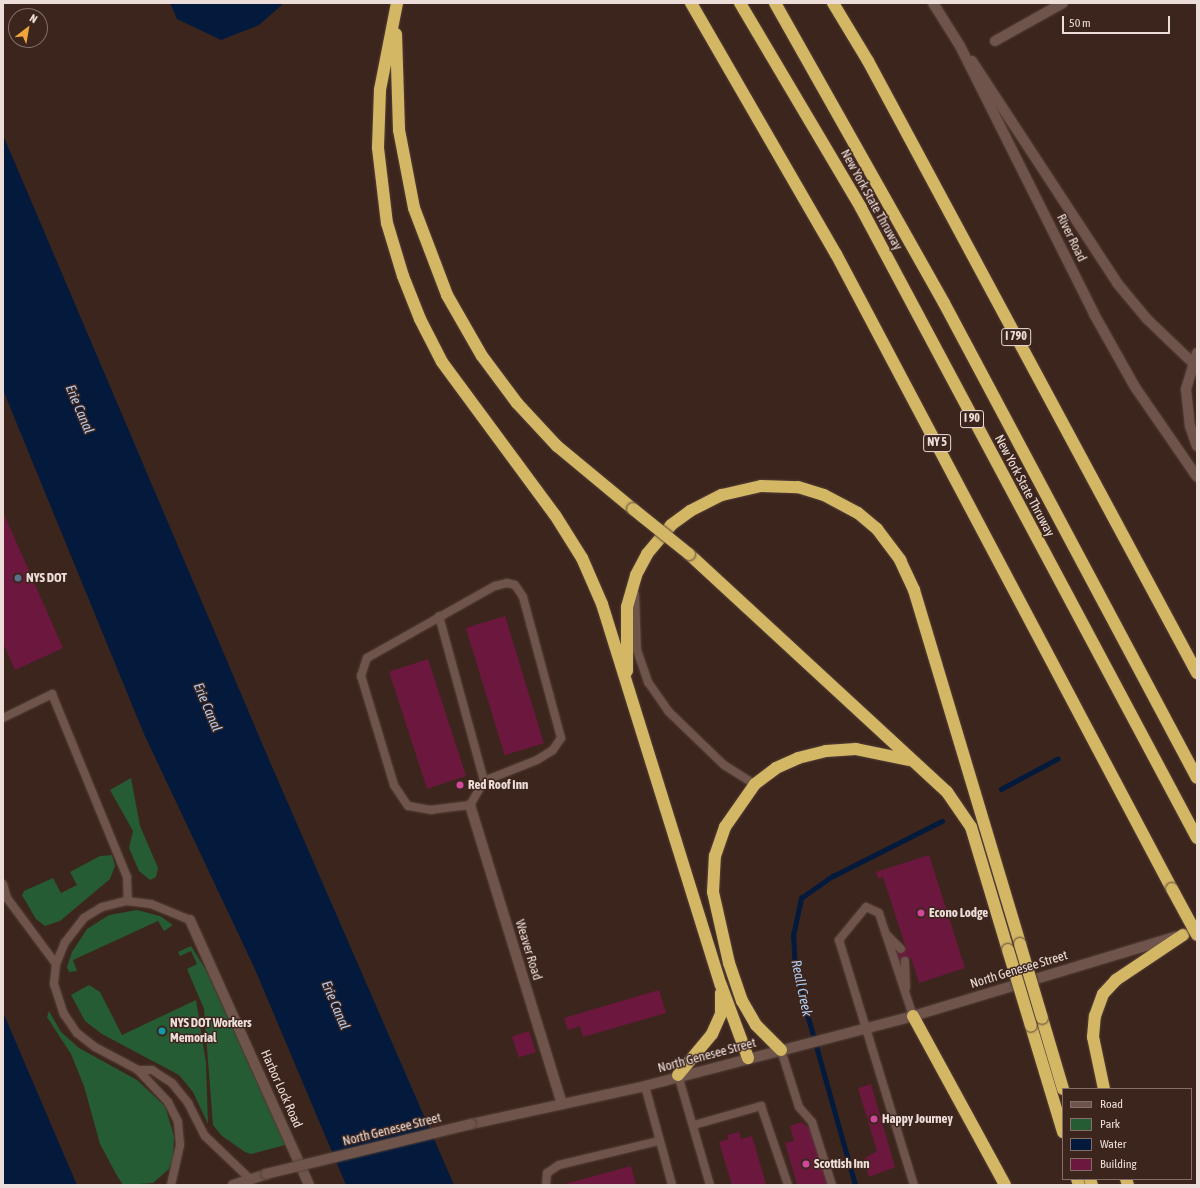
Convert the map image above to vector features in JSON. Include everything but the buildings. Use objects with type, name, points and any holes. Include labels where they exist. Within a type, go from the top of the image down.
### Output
[{"type":"highway","name":"NY 5","points":[[691,3],[836,254],[1197,935]]},
{"type":"highway","name":"New York State Thruway","points":[[740,3],[861,208],[1197,838]]},
{"type":"highway","name":"New York State Thruway","points":[[775,3],[944,303],[1197,778]]},
{"type":"highway","name":"I 790","points":[[833,3],[868,61],[1197,673]]},
{"type":"highway","points":[[396,6],[399,130],[414,208],[447,295],[482,356],[517,403],[557,446],[689,554],[947,792],[971,827],[1062,1129]]},
{"type":"highway","points":[[396,6],[380,90],[378,148],[387,223],[403,276],[420,319],[442,362],[555,515],[582,558],[602,604],[721,985],[748,1058]]},
{"type":"highway","points":[[629,692],[627,615],[636,575],[647,554],[671,525],[683,516],[722,495],[761,486],[798,487],[824,495],[858,512],[877,529],[900,560],[914,590],[1063,1088]]},
{"type":"highway","points":[[780,1050],[756,1025],[742,1001],[729,963],[713,892],[715,856],[725,827],[756,784],[776,768],[826,751],[856,749],[913,762]]},
{"type":"highway","points":[[1104,1088],[1093,1037],[1094,1016],[1104,994],[1116,980],[1183,935]]},
{"type":"highway","points":[[678,1075],[712,1034],[721,1014],[721,985]]},
{"type":"highway","points":[[912,1016],[1005,1185]]},
{"type":"main road","name":"River Road","points":[[933,3],[960,46],[1094,314],[1135,387],[1197,477]]},
{"type":"main road","points":[[995,41],[1063,3]]},
{"type":"main road","points":[[960,46],[989,83],[1117,283],[1147,320],[1194,365]]},
{"type":"main road","points":[[1197,353],[1186,404],[1197,446]]},
{"type":"main road","name":"Weaver Road","points":[[470,805],[562,1104]]},
{"type":"main road","name":"Harbor Lock Road","points":[[190,920],[309,1183]]},
{"type":"main road","points":[[1160,942],[1197,925]]},
{"type":"main road","name":"North Genesee Street","points":[[233,1185],[266,1174],[471,1124],[646,1086],[678,1075],[912,1016],[1183,935]]},
{"type":"lane","points":[[636,575],[634,610],[637,650],[648,682],[668,711],[724,765],[756,784]]},
{"type":"lane","points":[[515,585],[523,597],[558,721],[561,738],[552,750],[511,772],[484,780],[470,805],[417,810],[401,799],[361,676],[367,658],[378,649],[495,586],[515,585]]},
{"type":"lane","points":[[439,616],[484,780]]},
{"type":"lane","points":[[3,718],[52,694],[127,877],[128,901]]},
{"type":"lane","points":[[3,884],[7,898],[56,964]]},
{"type":"lane","points":[[171,1185],[180,1145],[178,1122],[168,1102],[138,1070],[95,1048],[77,1033],[64,1014],[54,984],[56,964],[65,942],[84,918],[102,907],[128,901],[151,904],[190,920]]},
{"type":"lane","points":[[912,1016],[879,913],[866,907],[839,940],[914,1185]]},
{"type":"lane","points":[[886,934],[901,949]]},
{"type":"lane","points":[[905,961],[905,993]]},
{"type":"lane","points":[[780,1050],[799,1107],[812,1122],[832,1185]]},
{"type":"lane","points":[[138,1070],[152,1070],[172,1083],[188,1103],[205,1136],[251,1180]]},
{"type":"lane","points":[[678,1075],[694,1125],[710,1185]]},
{"type":"lane","points":[[646,1086],[659,1141],[672,1185]]},
{"type":"lane","points":[[694,1125],[760,1106],[788,1185]]},
{"type":"lane","points":[[546,1185],[547,1173],[559,1165],[659,1141]]},
{"type":"green space","points":[[131,778],[140,826],[158,868],[156,877],[150,880],[139,871],[129,848],[133,831],[110,790]]},
{"type":"green space","points":[[112,855],[115,866],[110,879],[60,921],[45,926],[36,919],[22,895],[24,891],[53,878],[61,893],[77,885],[70,872],[100,856]]},
{"type":"green space","points":[[137,910],[160,916],[173,925],[164,931],[158,921],[73,960],[77,971],[69,972],[67,967],[72,952],[87,929],[109,915]]},
{"type":"green space","points":[[191,946],[206,970],[285,1145],[251,1154],[245,1152],[222,1136],[213,1125],[204,1009],[187,969],[197,964],[191,951],[180,956],[178,952]]},
{"type":"green space","points":[[89,985],[100,992],[122,1035],[196,1000],[206,1063],[208,1124],[193,1092],[179,1075],[102,1034],[85,1021],[71,995]]},
{"type":"green space","points":[[49,1011],[61,1032],[79,1048],[137,1080],[165,1106],[174,1136],[173,1158],[169,1169],[153,1183],[123,1185],[116,1174],[100,1144],[84,1086],[71,1054],[47,1017]]},
{"type":"water","points":[[170,3],[284,3],[259,25],[221,40],[177,19]]},
{"type":"water","name":"Erie Canal","points":[[3,135],[270,762],[454,1185],[346,1185],[254,967],[144,734],[3,390]]},
{"type":"water","points":[[3,1012],[65,1157],[77,1185],[3,1185]]},
{"type":"waterway","name":"Reall Creek","points":[[1001,789],[1057,759]]},
{"type":"waterway","name":"Reall Creek","points":[[855,1185],[795,971],[793,936],[801,898],[833,876],[942,821]]},
{"type":"place","name":"NYS DOT","points":[[18,578]]},
{"type":"place","name":"Red Roof Inn","points":[[460,785]]},
{"type":"place","name":"Econo Lodge","points":[[921,913]]},
{"type":"place","name":"NYS DOT Workers Memorial","points":[[162,1031]]},
{"type":"place","name":"Happy Journey","points":[[874,1119]]},
{"type":"place","name":"Scottish Inn","points":[[806,1164]]}]
